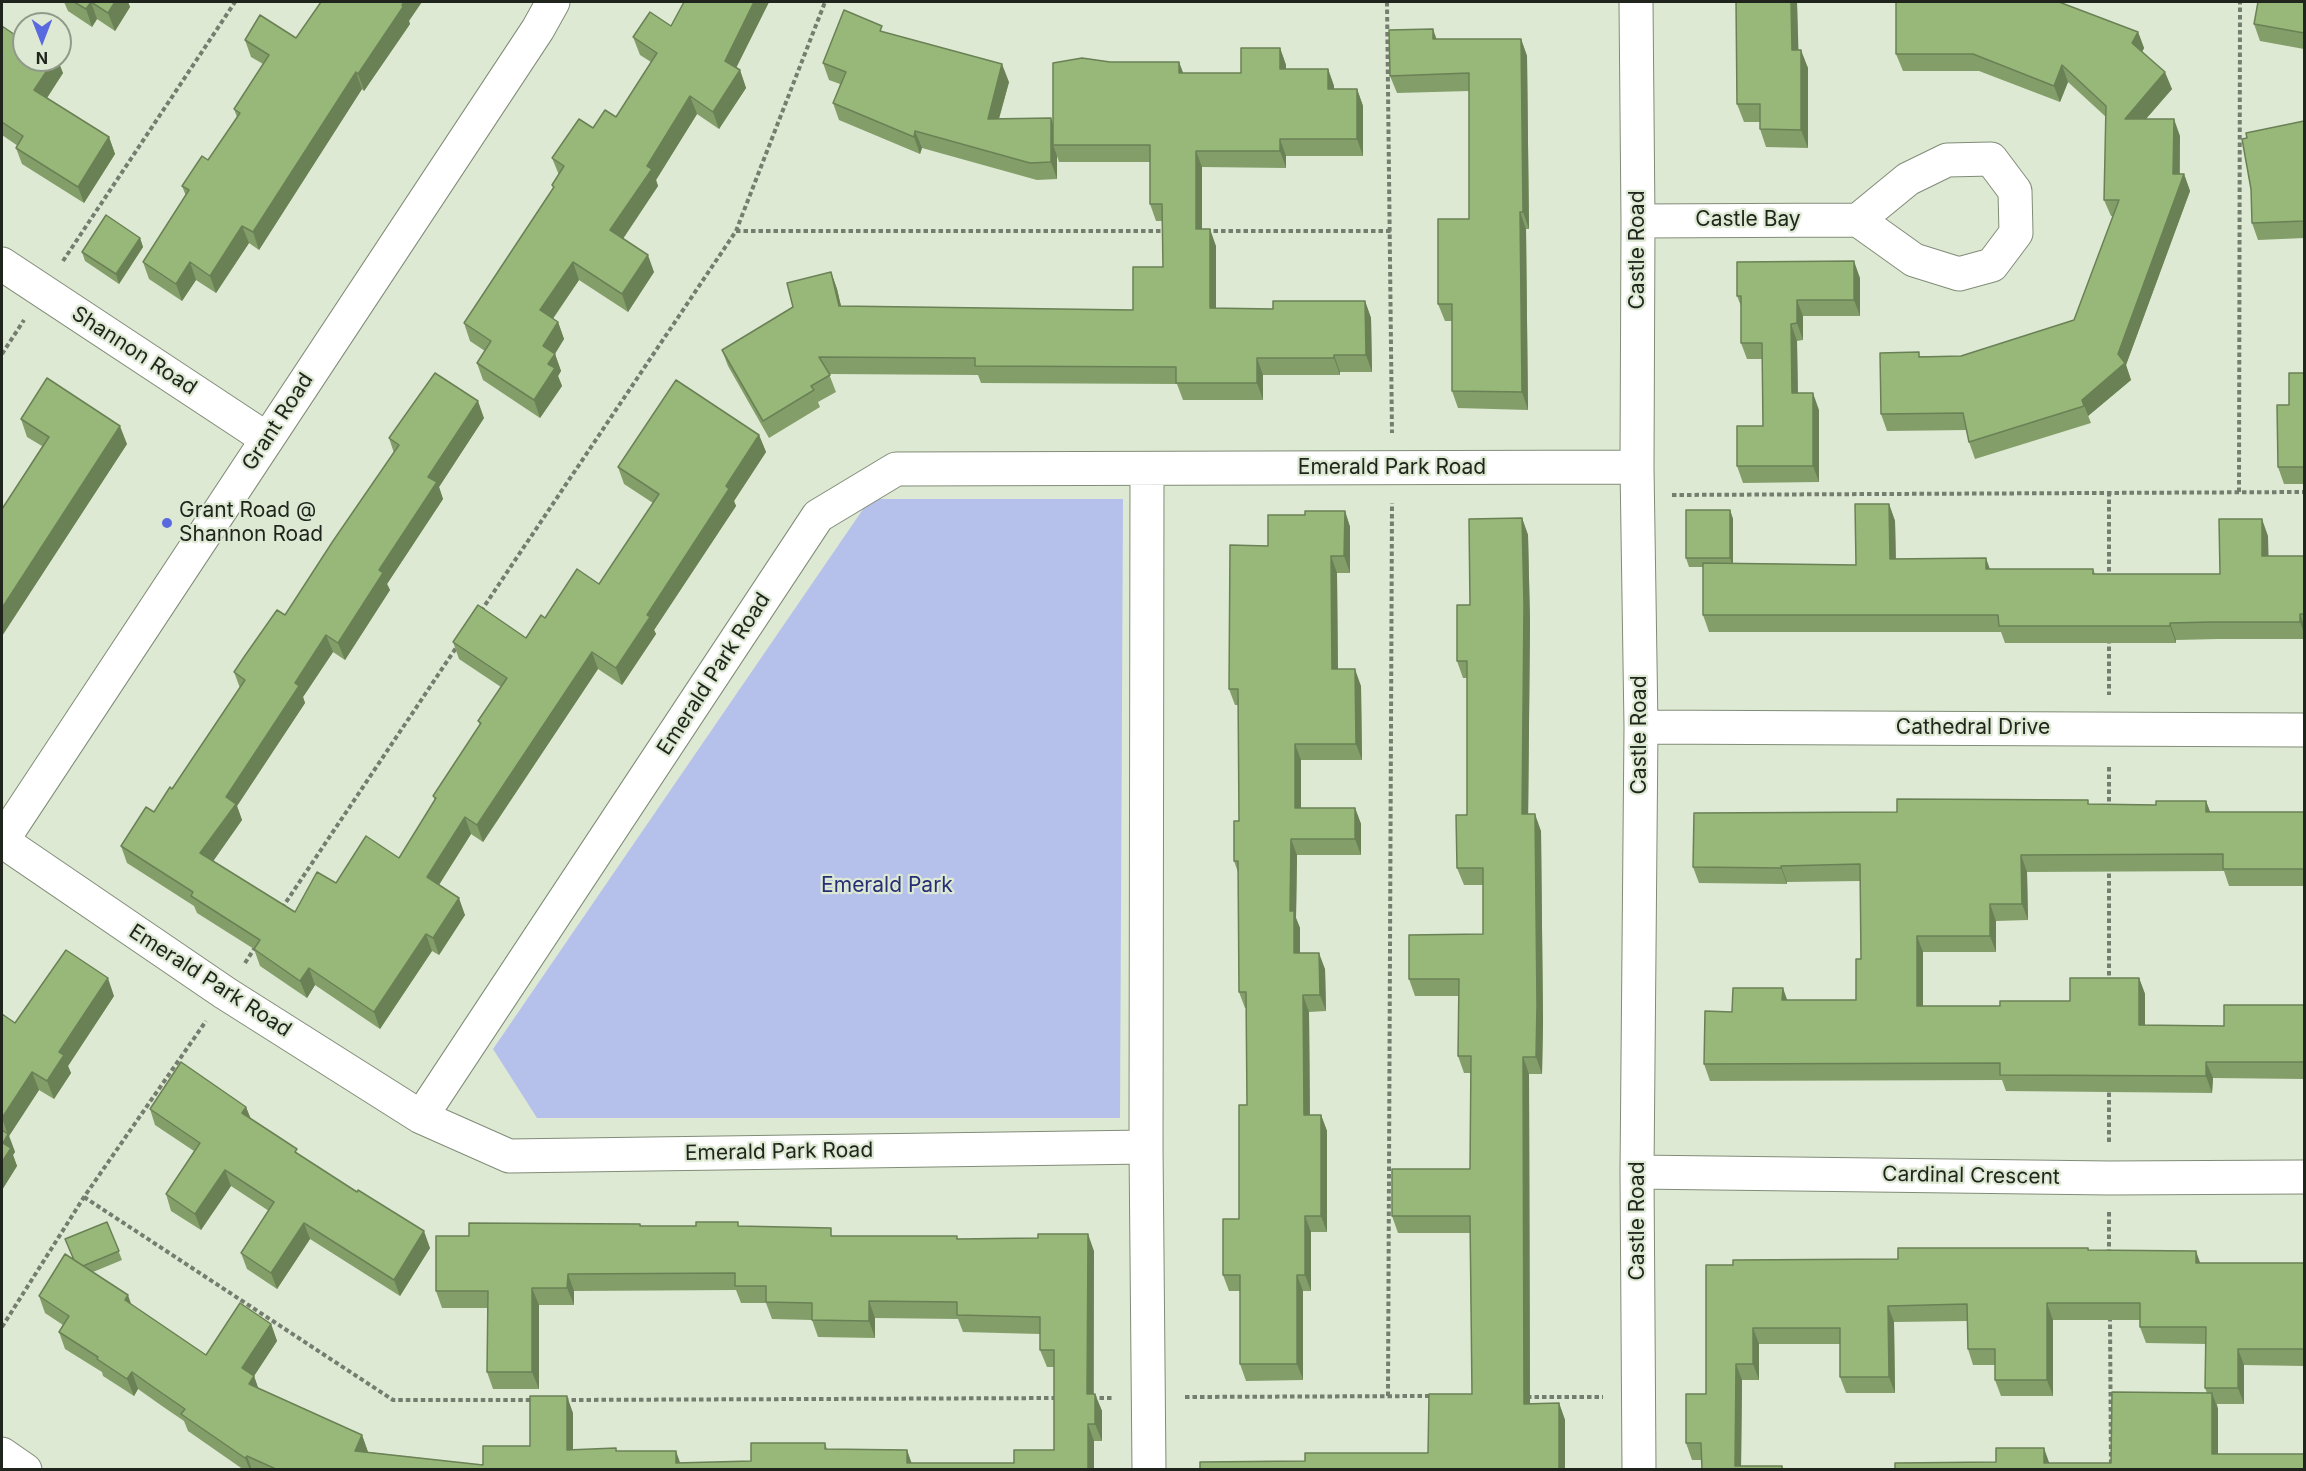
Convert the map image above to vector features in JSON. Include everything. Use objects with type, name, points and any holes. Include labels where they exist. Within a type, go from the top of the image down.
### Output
[{"type":"street","name":"Grant Road","points":[[2,841],[538,29],[553,2]]},
{"type":"street","name":"Castle Road","points":[[1636,2],[1641,727],[1637,1172],[1639,1470]]},
{"type":"street","points":[[1991,159],[2015,191],[2016,233],[1992,265],[1959,274],[1914,260],[1858,220],[1908,179],[1947,160],[1991,159]]},
{"type":"street","name":"Castle Bay","points":[[1638,221],[1858,220]]},
{"type":"street","name":"Shannon Road","points":[[2,264],[267,439]]},
{"type":"street","name":"Emerald Park Road","points":[[421,1117],[818,516],[896,469],[1393,469],[1638,481]]},
{"type":"street","points":[[1147,469],[1146,1147],[1149,1470]]},
{"type":"street","name":"Cathedral Drive","points":[[1641,727],[2304,730]]},
{"type":"street","name":"Emerald Park Road","points":[[2,841],[225,993],[421,1117],[509,1156],[1146,1147]]},
{"type":"street","name":"Cardinal Crescent","points":[[1637,1172],[2109,1178],[2304,1177]]},
{"type":"street","points":[[2,1454],[25,1470]]},
{"type":"path","points":[[2,354],[235,2]]},
{"type":"path","points":[[477,617],[736,231],[825,2]]},
{"type":"path","points":[[1387,2],[1393,469],[1388,1396]]},
{"type":"path","points":[[2239,492],[2240,2]]},
{"type":"path","points":[[736,231],[1177,231]]},
{"type":"path","points":[[1201,231],[1391,231]]},
{"type":"path","points":[[1638,481],[2109,492],[2304,492]]},
{"type":"path","points":[[2109,492],[2109,587]]},
{"type":"path","points":[[2109,634],[2109,812]]},
{"type":"path","points":[[278,914],[464,637]]},
{"type":"path","points":[[2109,859],[2109,989]]},
{"type":"path","points":[[2,1327],[84,1197],[258,944]]},
{"type":"path","points":[[2109,1083],[2109,1260]]},
{"type":"path","points":[[84,1197],[393,1400],[537,1400]]},
{"type":"path","points":[[2110,1306],[2111,1470]]},
{"type":"path","points":[[1088,1398],[1436,1396]]},
{"type":"path","points":[[1519,1397],[1639,1397]]},
{"type":"path","points":[[561,1400],[1064,1398]]},
{"type":"green space","name":"Emerald Park","points":[[870,499],[1123,499],[1120,1118],[537,1118],[493,1049]]},
{"type":"building","points":[[74,2],[91,2],[86,9]]},
{"type":"building","points":[[91,2],[115,2],[108,13]]},
{"type":"building","points":[[321,2],[404,2],[403,7],[358,74],[356,72],[253,232],[242,226],[210,276],[190,262],[176,284],[143,262],[189,190],[182,186],[202,156],[208,160],[240,113],[234,109],[269,55],[245,40],[260,15],[296,38]]},
{"type":"building","points":[[684,2],[754,2],[725,61],[740,70],[713,112],[690,96],[647,166],[652,169],[610,230],[648,255],[622,294],[573,262],[540,310],[558,322],[543,346],[555,354],[548,364],[555,368],[534,400],[477,363],[491,341],[464,323],[554,187],[552,185],[564,166],[552,158],[579,119],[593,128],[605,110],[616,117],[657,53],[633,37],[650,12],[671,26]]},
{"type":"building","points":[[1736,2],[1791,2],[1792,50],[1801,50],[1801,130],[1760,129],[1760,104],[1737,104]]},
{"type":"building","points":[[1896,2],[2059,2],[2138,32],[2132,43],[2165,72],[2125,119],[2174,119],[2173,174],[2184,174],[2118,354],[2125,363],[2082,400],[2084,406],[1969,442],[1963,413],[1881,414],[1880,353],[1919,352],[1919,357],[1961,356],[2074,320],[2119,200],[2104,200],[2106,106],[2062,65],[2054,86],[1973,54],[1896,54]]},
{"type":"building","points":[[2258,2],[2304,2],[2304,33],[2254,24]]},
{"type":"building","points":[[844,10],[882,26],[880,31],[1002,64],[988,119],[1051,118],[1051,162],[1030,163],[915,131],[914,137],[833,103],[846,72],[823,63]]},
{"type":"building","points":[[2,26],[12,33],[12,72],[46,72],[34,90],[109,137],[78,187],[16,148],[23,136],[2,122]]},
{"type":"building","points":[[1433,29],[1433,39],[1521,39],[1522,392],[1452,391],[1452,304],[1438,304],[1438,219],[1469,219],[1469,73],[1390,76],[1389,30]]},
{"type":"building","points":[[1241,48],[1280,48],[1280,69],[1328,69],[1328,89],[1357,89],[1357,139],[1280,139],[1280,151],[1196,151],[1196,229],[1210,229],[1210,308],[1273,309],[1273,301],[1365,301],[1366,355],[1334,355],[1334,358],[1257,358],[1257,383],[1176,383],[1176,367],[975,366],[975,358],[819,357],[830,375],[811,386],[814,390],[763,421],[722,350],[793,307],[787,283],[831,272],[839,306],[1133,310],[1133,267],[1163,267],[1162,204],[1150,204],[1150,145],[1053,145],[1053,63],[1082,58],[1110,62],[1179,62],[1179,73],[1241,73]]},
{"type":"building","points":[[2304,121],[2304,221],[2252,223],[2251,189],[2242,139],[2247,138],[2246,133]]},
{"type":"building","points":[[106,215],[140,238],[116,274],[82,252]]},
{"type":"building","points":[[1854,261],[1854,300],[1797,300],[1797,323],[1791,324],[1792,393],[1813,393],[1813,466],[1737,466],[1737,426],[1763,426],[1762,343],[1741,343],[1741,296],[1737,296],[1737,262]]},
{"type":"building","points":[[435,373],[478,401],[428,477],[437,482],[379,570],[383,573],[338,643],[326,635],[295,683],[299,686],[226,797],[236,804],[200,853],[295,912],[317,872],[336,883],[366,836],[399,858],[436,798],[433,796],[481,723],[478,721],[507,678],[453,642],[478,605],[526,638],[541,615],[545,618],[577,569],[599,584],[659,494],[618,467],[676,380],[759,435],[726,486],[729,489],[647,615],[650,617],[616,668],[592,652],[477,825],[465,817],[427,877],[459,898],[433,938],[426,934],[374,1012],[309,968],[300,981],[254,949],[260,940],[191,896],[193,892],[121,846],[146,807],[154,812],[170,787],[172,789],[245,680],[234,672],[277,610],[285,615],[399,445],[389,438]]},
{"type":"building","points":[[2289,373],[2304,373],[2304,467],[2278,467],[2277,405],[2289,405]]},
{"type":"building","points":[[47,378],[120,426],[2,608],[2,509],[49,437],[21,419]]},
{"type":"building","points":[[1855,504],[1889,504],[1890,559],[1986,558],[1986,569],[2093,569],[2093,574],[2220,574],[2219,519],[2262,519],[2262,556],[2304,556],[2304,614],[2300,614],[2300,622],[2170,623],[2170,626],[1999,626],[1998,615],[1703,615],[1703,563],[1856,565]]},
{"type":"building","points":[[1686,510],[1730,510],[1730,558],[1686,558]]},
{"type":"building","points":[[1305,511],[1345,511],[1344,556],[1331,556],[1332,669],[1355,669],[1356,744],[1295,744],[1295,808],[1355,808],[1355,839],[1291,839],[1290,911],[1294,911],[1294,953],[1319,953],[1320,995],[1303,995],[1304,1115],[1321,1115],[1321,1216],[1305,1216],[1305,1275],[1297,1275],[1297,1364],[1240,1364],[1240,1275],[1223,1275],[1223,1219],[1239,1219],[1239,1105],[1247,1105],[1246,992],[1239,992],[1238,861],[1234,861],[1234,821],[1239,821],[1238,689],[1229,689],[1230,545],[1268,546],[1268,515],[1305,515]]},
{"type":"building","points":[[1522,518],[1524,605],[1522,814],[1535,814],[1537,1005],[1536,1057],[1523,1057],[1524,1404],[1559,1403],[1559,1470],[1200,1470],[1200,1462],[1305,1461],[1305,1453],[1428,1453],[1429,1394],[1472,1394],[1470,1216],[1392,1216],[1392,1169],[1470,1169],[1471,1056],[1458,1056],[1459,979],[1409,979],[1409,935],[1483,934],[1483,868],[1457,868],[1456,815],[1467,815],[1467,661],[1457,661],[1457,605],[1470,605],[1469,519]]},
{"type":"building","points":[[1897,799],[2088,800],[2088,804],[2156,805],[2156,801],[2206,801],[2206,812],[2304,812],[2304,869],[2223,869],[2223,854],[2021,855],[2022,904],[1990,904],[1990,936],[1917,936],[1917,1006],[2000,1006],[2000,1001],[2070,1001],[2070,978],[2139,978],[2139,1025],[2224,1026],[2224,1005],[2304,1005],[2304,1062],[2206,1062],[2206,1076],[2000,1075],[2000,1063],[1704,1064],[1705,1011],[1732,1012],[1733,988],[1783,988],[1782,1000],[1856,1000],[1856,959],[1861,959],[1860,864],[1781,866],[1781,868],[1693,867],[1694,813],[1897,812]]},
{"type":"building","points":[[66,950],[108,978],[59,1052],[64,1055],[47,1081],[32,1072],[2,1118],[2,1014],[15,1023]]},
{"type":"building","points":[[181,1062],[246,1107],[242,1113],[297,1149],[295,1152],[424,1231],[394,1280],[304,1223],[271,1273],[241,1253],[274,1202],[225,1170],[195,1214],[166,1194],[200,1143],[150,1109]]},
{"type":"building","points":[[2,1130],[8,1134],[3,1143],[11,1148],[2,1162]]},
{"type":"building","points":[[107,1222],[119,1251],[83,1266],[74,1260],[65,1239]]},
{"type":"building","points":[[696,1222],[738,1222],[738,1226],[831,1228],[831,1236],[957,1236],[957,1239],[1038,1238],[1038,1234],[1088,1234],[1087,1394],[1095,1394],[1095,1424],[1088,1424],[1088,1470],[278,1470],[247,1456],[245,1458],[181,1414],[185,1409],[132,1372],[127,1379],[59,1332],[69,1316],[39,1296],[65,1254],[128,1295],[125,1300],[206,1355],[240,1303],[271,1324],[242,1368],[254,1376],[249,1384],[362,1435],[355,1451],[483,1465],[483,1446],[530,1446],[530,1396],[567,1396],[567,1450],[616,1448],[616,1451],[676,1451],[676,1463],[751,1461],[751,1443],[825,1443],[825,1449],[907,1450],[907,1463],[1014,1463],[1014,1450],[1054,1450],[1054,1350],[1040,1350],[1040,1317],[957,1315],[957,1302],[869,1301],[869,1321],[812,1320],[812,1303],[766,1302],[766,1286],[735,1286],[735,1273],[568,1274],[567,1288],[532,1288],[532,1372],[487,1372],[488,1291],[436,1291],[436,1236],[469,1236],[469,1223],[696,1226]]},
{"type":"building","points":[[1898,1248],[2088,1248],[2088,1250],[2196,1251],[2196,1263],[2304,1263],[2304,1349],[2238,1349],[2238,1388],[2205,1388],[2206,1327],[2140,1327],[2140,1303],[2047,1303],[2047,1380],[1995,1380],[1995,1349],[1968,1349],[1967,1304],[1888,1306],[1889,1377],[1840,1377],[1840,1328],[1753,1328],[1753,1364],[1736,1364],[1735,1466],[1782,1466],[1782,1470],[1702,1470],[1701,1443],[1686,1443],[1686,1394],[1706,1394],[1706,1265],[1733,1265],[1733,1260],[1898,1259]]},
{"type":"building","points":[[2112,1392],[2212,1393],[2212,1454],[2304,1454],[2304,1470],[1895,1470],[1895,1463],[1996,1462],[1996,1448],[2044,1448],[2044,1463],[2111,1463]]},
{"type":"place","name":"Grant Road @ Shannon Road","points":[[167,523]]}]
